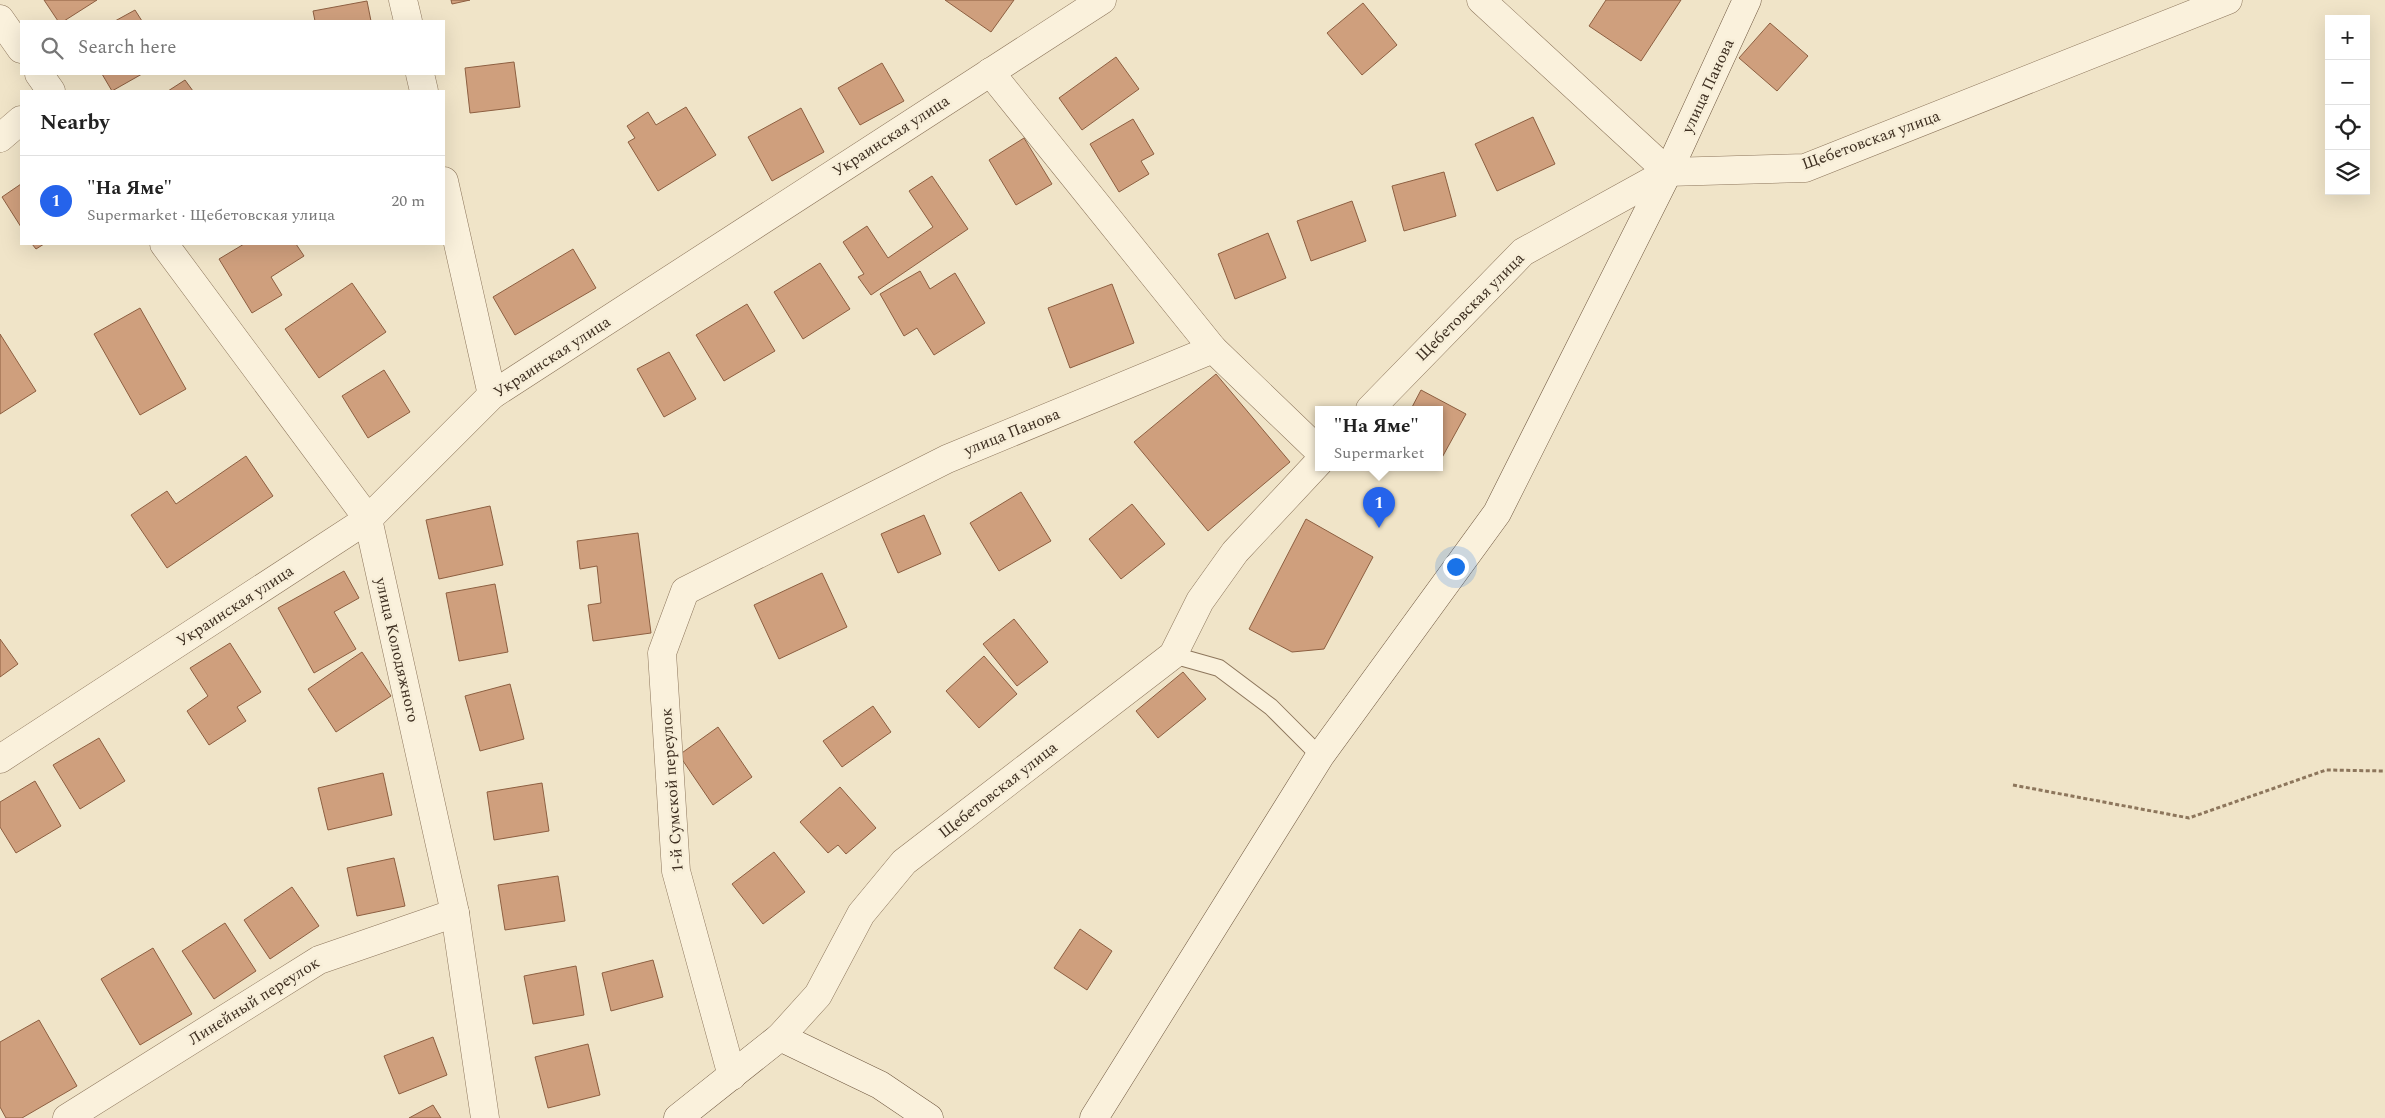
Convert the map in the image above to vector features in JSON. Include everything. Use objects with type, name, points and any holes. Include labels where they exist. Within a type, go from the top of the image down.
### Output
[{"type":"street","points":[[403,0],[408,20]]},
{"type":"street","name":"Украинская улица","points":[[0,759],[368,519],[492,395],[1102,0]]},
{"type":"street","points":[[1482,0],[1668,172]]},
{"type":"street","name":"улица Панова","points":[[1094,1118],[1320,756],[1497,513],[1668,172],[1748,0]]},
{"type":"street","name":"Щебетовская улица","points":[[1373,406],[1523,252],[1668,172],[1806,168],[2228,0]]},
{"type":"street","points":[[0,19],[20,48]]},
{"type":"street","points":[[990,72],[1213,349],[1315,447]]},
{"type":"street","points":[[40,75],[50,90]]},
{"type":"street","points":[[420,75],[424,90]]},
{"type":"street","points":[[0,138],[20,121]]},
{"type":"street","points":[[445,185],[492,395]]},
{"type":"street","name":"улица Колодяжного","points":[[165,245],[368,519],[456,912],[485,1118]]},
{"type":"street","name":"улица Панова","points":[[685,591],[947,459],[1213,349]]},
{"type":"street","name":"Щебетовская улица","points":[[678,1118],[780,1037],[818,995],[861,914],[904,862],[1172,655],[1200,601],[1235,552],[1315,466]]},
{"type":"street","name":"1-й Сумской переулок","points":[[685,591],[662,653],[676,871],[732,1076]]},
{"type":"street","name":"Линейный переулок","points":[[67,1118],[320,960],[456,912]]},
{"type":"street","points":[[780,1037],[880,1086],[929,1118]]},
{"type":"lane","points":[[1172,655],[1219,668],[1271,707],[1320,756]]},
{"type":"path","points":[[2013,785],[2189,818],[2326,770],[2385,771]]},
{"type":"building","points":[[44,0],[97,0],[66,20],[57,20]]},
{"type":"building","points":[[451,0],[470,0],[452,4]]},
{"type":"building","points":[[945,0],[1014,0],[991,32]]},
{"type":"building","points":[[1606,0],[1681,0],[1641,61],[1589,26]]},
{"type":"building","points":[[367,1],[371,20],[315,20],[313,11]]},
{"type":"building","points":[[1363,3],[1397,45],[1362,75],[1327,33]]},
{"type":"building","points":[[135,10],[141,20],[117,20]]},
{"type":"building","points":[[1770,23],[1808,56],[1777,91],[1739,58]]},
{"type":"building","points":[[1116,57],[1139,89],[1082,130],[1059,98]]},
{"type":"building","points":[[514,62],[520,107],[470,113],[465,68]]},
{"type":"building","points":[[882,63],[904,101],[860,125],[838,88]]},
{"type":"building","points":[[103,75],[140,75],[114,90],[111,90]]},
{"type":"building","points":[[185,80],[192,90],[170,90]]},
{"type":"building","points":[[686,107],[716,155],[658,191],[628,142],[635,138],[627,126],[648,112],[656,125]]},
{"type":"building","points":[[801,108],[824,152],[772,181],[748,137]]},
{"type":"building","points":[[1533,117],[1555,164],[1497,191],[1475,144]]},
{"type":"building","points":[[1133,119],[1154,154],[1141,161],[1149,174],[1119,192],[1090,144]]},
{"type":"building","points":[[1024,138],[1052,184],[1016,205],[989,160]]},
{"type":"building","points":[[1444,172],[1456,216],[1404,231],[1392,186]]},
{"type":"building","points":[[932,176],[968,229],[871,295],[858,277],[864,274],[843,242],[867,226],[888,258],[933,227],[909,191]]},
{"type":"building","points":[[20,185],[20,225],[2,197]]},
{"type":"building","points":[[1352,201],[1366,241],[1311,261],[1297,221]]},
{"type":"building","points":[[1268,233],[1286,278],[1235,299],[1218,254]]},
{"type":"building","points":[[33,245],[42,245],[36,249]]},
{"type":"building","points":[[242,245],[297,245],[304,256],[271,277],[282,295],[252,313],[219,259]]},
{"type":"building","points":[[573,249],[596,288],[515,335],[493,297]]},
{"type":"building","points":[[820,263],[850,309],[803,339],[774,292]]},
{"type":"building","points":[[920,271],[930,289],[955,273],[985,323],[934,355],[917,328],[904,336],[880,294]]},
{"type":"building","points":[[352,283],[386,332],[319,378],[285,329]]},
{"type":"building","points":[[1112,284],[1134,343],[1070,368],[1048,308]]},
{"type":"building","points":[[747,304],[775,351],[724,381],[696,335]]},
{"type":"building","points":[[140,308],[186,389],[140,415],[94,334]]},
{"type":"building","points":[[0,334],[36,391],[0,414]]},
{"type":"building","points":[[669,352],[696,399],[664,417],[637,369]]},
{"type":"building","points":[[384,370],[410,412],[368,438],[342,396]]},
{"type":"building","points":[[1216,374],[1290,462],[1208,531],[1134,442]]},
{"type":"building","points":[[1421,390],[1466,414],[1443,456],[1443,406],[1413,406]]},
{"type":"building","points":[[246,456],[273,496],[167,568],[131,515],[167,491],[176,504]]},
{"type":"building","points":[[1021,492],[1051,541],[999,571],[970,523]]},
{"type":"building","points":[[1132,504],[1165,544],[1121,579],[1089,539]]},
{"type":"building","points":[[490,506],[503,565],[439,579],[426,520]]},
{"type":"building","points":[[924,515],[941,554],[898,573],[881,534]]},
{"type":"building","points":[[1306,519],[1373,557],[1324,649],[1292,652],[1249,629]]},
{"type":"building","points":[[638,533],[651,633],[593,641],[588,605],[601,603],[597,566],[580,569],[577,541]]},
{"type":"building","points":[[344,571],[359,598],[334,612],[356,649],[314,673],[278,608]]},
{"type":"building","points":[[822,573],[847,627],[779,659],[754,605]]},
{"type":"building","points":[[495,584],[508,652],[459,661],[446,593]]},
{"type":"building","points":[[1014,619],[1048,662],[1017,686],[983,644]]},
{"type":"building","points":[[0,639],[18,664],[0,677]]},
{"type":"building","points":[[230,643],[261,692],[237,707],[246,721],[209,745],[187,711],[208,696],[190,668]]},
{"type":"building","points":[[362,652],[391,696],[336,732],[308,689]]},
{"type":"building","points":[[984,656],[1017,694],[979,728],[946,691]]},
{"type":"building","points":[[1183,672],[1206,699],[1158,738],[1136,711]]},
{"type":"building","points":[[510,684],[524,739],[480,751],[465,696]]},
{"type":"building","points":[[873,706],[891,732],[842,767],[823,741]]},
{"type":"building","points":[[718,727],[752,777],[713,805],[679,755]]},
{"type":"building","points":[[99,738],[125,781],[80,809],[53,765]]},
{"type":"building","points":[[383,773],[392,815],[328,830],[318,788]]},
{"type":"building","points":[[35,781],[61,826],[16,853],[0,827],[0,802]]},
{"type":"building","points":[[542,783],[549,831],[494,840],[487,792]]},
{"type":"building","points":[[840,787],[876,828],[846,854],[838,845],[828,853],[800,822]]},
{"type":"building","points":[[774,852],[805,892],[763,924],[732,884]]},
{"type":"building","points":[[394,858],[405,906],[357,916],[347,868]]},
{"type":"building","points":[[558,876],[565,921],[505,930],[498,885]]},
{"type":"building","points":[[292,887],[319,926],[270,959],[244,920]]},
{"type":"building","points":[[225,923],[256,971],[214,999],[182,951]]},
{"type":"building","points":[[1080,929],[1112,951],[1087,990],[1054,968]]},
{"type":"building","points":[[153,948],[192,1014],[140,1045],[101,979]]},
{"type":"building","points":[[653,960],[663,997],[611,1011],[602,973]]},
{"type":"building","points":[[576,966],[584,1015],[533,1024],[524,976]]},
{"type":"building","points":[[39,1020],[77,1086],[22,1118],[6,1118],[0,1107],[0,1042]]},
{"type":"building","points":[[433,1037],[447,1075],[399,1094],[384,1056]]},
{"type":"building","points":[[588,1044],[600,1095],[548,1108],[535,1057]]},
{"type":"building","points":[[433,1105],[441,1118],[409,1118]]},
{"type":"place","name":"\"На Яме\"","points":[[1379,528]]}]
